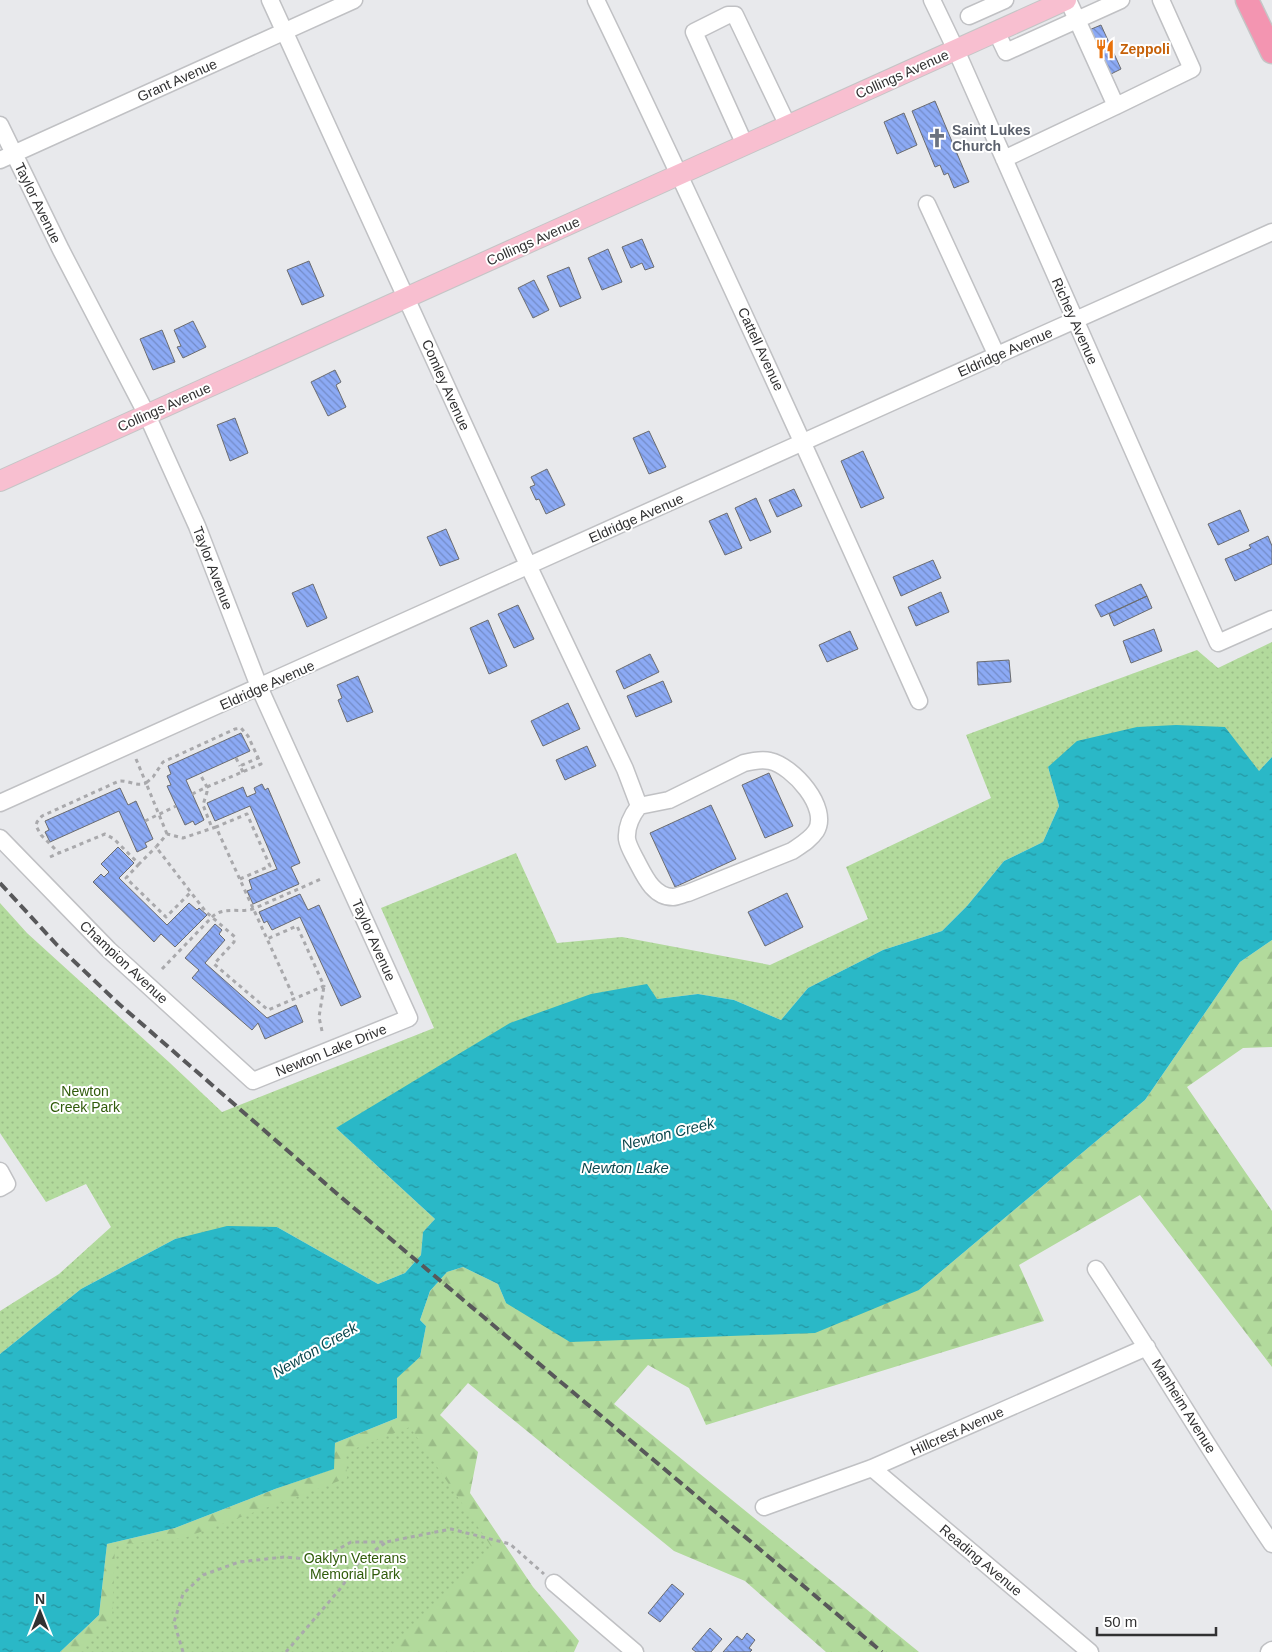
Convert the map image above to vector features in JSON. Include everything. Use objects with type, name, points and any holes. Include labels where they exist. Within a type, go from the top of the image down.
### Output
[{"type":"highway","points":[[1247,0],[1272,52]]},
{"type":"main road","name":"Collings Avenue","points":[[0,481],[1059,2]]},
{"type":"street","name":"Comley Avenue","points":[[270,0],[529,567],[625,769],[639,806]]},
{"type":"street","name":"Grant Avenue","points":[[7,157],[354,0]]},
{"type":"street","name":"Cattell Avenue","points":[[596,0],[680,174],[804,442],[919,701]]},
{"type":"street","name":"Richey Avenue","points":[[932,0],[956,50],[1218,642],[1272,619]]},
{"type":"street","points":[[969,16],[1005,0]]},
{"type":"street","points":[[996,32],[1006,52],[1121,0]]},
{"type":"street","points":[[1004,158],[1192,69],[1161,0]]},
{"type":"street","points":[[1059,2],[1077,20],[1116,106]]},
{"type":"street","points":[[745,145],[694,32],[728,15],[735,15],[788,126]]},
{"type":"street","name":"Taylor Avenue","points":[[0,125],[7,157],[61,250],[147,415],[197,526],[260,689],[409,1018]]},
{"type":"street","points":[[927,204],[997,356]]},
{"type":"street","name":"Eldridge Avenue","points":[[0,803],[260,689],[1272,232]]},
{"type":"street","points":[[756,760],[772,761],[792,772],[811,794],[818,811],[819,822],[816,831],[807,841],[792,851],[674,898],[660,894],[652,888],[632,851],[628,839],[628,826],[639,806],[669,800],[744,762],[756,760]]},
{"type":"street","name":"Champion Avenue","points":[[0,838],[109,950],[253,1081]]},
{"type":"street","name":"Newton Lake Drive","points":[[253,1081],[409,1018]]},
{"type":"street","name":"Manheim Avenue","points":[[1096,1269],[1272,1544]]},
{"type":"street","name":"Hillcrest Avenue","points":[[764,1507],[872,1468],[1147,1347]]},
{"type":"street","name":"Reading Avenue","points":[[872,1468],[1090,1652]]},
{"type":"street","points":[[554,1583],[635,1652]]},
{"type":"path","points":[[58,853],[37,830],[36,826],[39,819],[119,782],[124,781],[139,785],[146,783],[153,777],[162,762],[238,728],[244,730],[261,764],[192,794]]},
{"type":"path","points":[[135,757],[167,834]]},
{"type":"path","points":[[236,758],[243,772]]},
{"type":"path","points":[[240,766],[258,758]]},
{"type":"path","points":[[200,774],[207,787],[203,805],[240,879],[294,998]]},
{"type":"path","points":[[145,821],[176,806]]},
{"type":"path","points":[[167,834],[183,838],[214,828],[247,814],[270,866],[240,879]]},
{"type":"path","points":[[50,857],[106,834],[114,839],[139,864]]},
{"type":"path","points":[[167,834],[126,878],[166,917],[191,892]]},
{"type":"path","points":[[156,847],[212,917],[233,935],[235,940],[214,964],[268,1010],[324,986]]},
{"type":"path","points":[[162,969],[212,917],[222,911],[246,911],[253,909],[322,879]]},
{"type":"path","points":[[267,939],[297,926],[324,986],[319,1017],[322,1031]]},
{"type":"path","points":[[183,1652],[174,1622],[183,1594],[203,1575],[239,1562],[284,1558],[320,1560],[351,1542],[386,1542],[451,1529],[510,1544],[554,1583]]},
{"type":"path","points":[[286,1652],[340,1589],[359,1562],[386,1542]]},
{"type":"green space","name":"Newton Creek Park","points":[[1272,642],[1272,757],[1259,771],[1048,767],[1059,806],[1043,842],[1004,861],[967,906],[942,931],[883,950],[808,988],[781,1020],[734,1000],[698,994],[657,999],[336,1128],[435,1219],[423,1232],[421,1255],[405,1273],[378,1284],[277,1227],[175,1239],[81,1289],[0,1354],[0,1311],[59,1274],[111,1227],[86,1184],[46,1202],[0,1133],[0,903],[27,933],[222,1112],[434,1028],[381,908],[516,853],[557,943],[622,937],[770,965],[868,919],[846,867],[991,798],[966,735],[1197,650],[1218,668]]},
{"type":"green space","points":[[1272,940],[1272,1047],[1243,1048],[1187,1087],[1272,1211],[1272,1367],[1140,1195],[1019,1265],[1044,1321],[706,1425],[689,1388],[648,1365],[614,1404],[919,1652],[826,1652],[745,1581],[674,1551],[468,1383],[440,1415],[478,1452],[470,1493],[533,1587],[579,1641],[574,1652],[60,1652],[99,1615],[107,1544],[175,1528],[275,1489],[333,1469],[335,1443],[397,1418],[396,1378],[420,1357],[426,1326],[420,1320],[430,1291],[447,1272],[463,1267],[498,1284],[506,1303],[919,1290],[1145,1100],[1240,962]]},
{"type":"green space","name":"Oaklyn Veterans Memorial Park","points":[[410,1427],[493,1549],[390,1652],[79,1652],[112,1620],[115,1545],[184,1538],[347,1478],[346,1452]]},
{"type":"water","name":"Newton Lake","points":[[1176,725],[1225,727],[1259,771],[1272,757],[1272,940],[1240,962],[1145,1100],[919,1290],[815,1333],[570,1342],[506,1303],[498,1284],[463,1267],[447,1272],[430,1291],[420,1320],[426,1326],[420,1357],[397,1378],[397,1418],[335,1443],[334,1469],[275,1489],[175,1528],[107,1544],[99,1615],[60,1652],[0,1652],[0,1354],[81,1289],[175,1239],[227,1226],[277,1227],[378,1284],[405,1273],[421,1255],[423,1232],[435,1219],[336,1128],[510,1023],[591,994],[647,984],[657,999],[698,994],[734,1000],[781,1020],[808,988],[883,950],[942,931],[967,906],[1004,861],[1043,842],[1059,806],[1048,767],[1077,741],[1137,727]]},
{"type":"building","name":"Zeppoli","points":[[1101,25],[1121,69],[1109,75],[1089,30]]},
{"type":"building","name":"Saint Lukes Church","points":[[935,101],[969,182],[954,188],[948,173],[944,175],[940,165],[935,167],[912,111]]},
{"type":"building","points":[[904,113],[917,145],[897,154],[884,122]]},
{"type":"building","points":[[642,239],[654,267],[645,270],[642,263],[631,268],[622,247]]},
{"type":"building","points":[[608,249],[622,282],[602,290],[588,258]]},
{"type":"building","points":[[309,261],[324,296],[302,305],[287,270]]},
{"type":"building","points":[[569,267],[581,298],[560,307],[547,276]]},
{"type":"building","points":[[534,280],[549,310],[533,318],[518,288]]},
{"type":"building","points":[[193,321],[206,347],[183,358],[177,347],[181,346],[174,330]]},
{"type":"building","points":[[162,330],[175,362],[153,370],[140,339]]},
{"type":"building","points":[[335,370],[341,382],[336,385],[346,407],[328,416],[311,382]]},
{"type":"building","points":[[235,418],[248,453],[230,461],[217,425]]},
{"type":"building","points":[[649,431],[666,467],[649,474],[633,438]]},
{"type":"building","points":[[863,451],[884,498],[861,508],[841,461]]},
{"type":"building","points":[[547,469],[565,505],[546,514],[539,499],[536,500],[530,487],[535,485],[531,477]]},
{"type":"building","points":[[794,489],[802,506],[777,517],[769,500]]},
{"type":"building","points":[[756,498],[771,532],[750,541],[735,508]]},
{"type":"building","points":[[1240,510],[1249,531],[1218,545],[1208,524]]},
{"type":"building","points":[[727,513],[742,548],[725,555],[709,521]]},
{"type":"building","points":[[446,529],[459,559],[440,566],[427,537]]},
{"type":"building","points":[[1268,536],[1272,546],[1272,564],[1235,581],[1225,559],[1251,548],[1249,545]]},
{"type":"building","points":[[933,560],[941,578],[901,596],[893,577]]},
{"type":"building","points":[[313,584],[327,618],[307,627],[292,593]]},
{"type":"building","points":[[1141,584],[1147,596],[1101,617],[1095,605]]},
{"type":"building","points":[[941,592],[949,612],[916,626],[908,607]]},
{"type":"building","points":[[1147,596],[1152,608],[1114,626],[1109,614]]},
{"type":"building","points":[[518,605],[534,639],[514,648],[498,614]]},
{"type":"building","points":[[488,620],[507,666],[489,674],[470,628]]},
{"type":"building","points":[[1154,629],[1162,651],[1131,663],[1123,641]]},
{"type":"building","points":[[850,631],[858,649],[827,662],[819,645]]},
{"type":"building","points":[[650,654],[659,672],[624,689],[616,671]]},
{"type":"building","points":[[1009,660],[1011,682],[978,685],[977,662]]},
{"type":"building","points":[[358,676],[373,712],[347,722],[338,700],[342,698],[337,685]]},
{"type":"building","points":[[663,681],[672,702],[636,717],[627,696]]},
{"type":"building","points":[[568,703],[580,729],[543,746],[531,721]]},
{"type":"building","points":[[241,733],[250,751],[186,780],[204,820],[195,825],[193,821],[185,825],[167,786],[171,785],[167,776],[171,774],[168,766]]},
{"type":"building","points":[[587,746],[596,766],[565,780],[556,760]]},
{"type":"building","points":[[769,773],[793,826],[765,838],[742,785]]},
{"type":"building","points":[[262,784],[265,790],[268,788],[300,863],[291,867],[299,884],[253,904],[247,891],[252,889],[249,880],[277,869],[250,806],[215,821],[207,803],[243,787],[247,797],[256,793],[254,788]]},
{"type":"building","points":[[120,788],[128,805],[136,801],[153,839],[145,843],[147,847],[137,852],[119,811],[50,842],[45,832],[49,830],[45,821]]},
{"type":"building","points":[[711,805],[736,859],[675,887],[650,833]]},
{"type":"building","points":[[118,847],[134,863],[119,878],[167,925],[189,903],[207,915],[175,947],[161,934],[154,942],[93,882],[101,874],[104,877],[109,872],[101,864]]},
{"type":"building","points":[[787,893],[803,927],[765,946],[748,912]]},
{"type":"building","points":[[300,894],[308,910],[319,905],[361,997],[341,1006],[300,917],[272,930],[267,921],[264,923],[259,912]]},
{"type":"building","points":[[215,924],[222,930],[219,934],[225,940],[205,963],[267,1018],[296,1005],[303,1022],[265,1039],[258,1023],[252,1030],[192,978],[199,970],[185,958]]},
{"type":"building","points":[[672,1584],[684,1594],[660,1622],[648,1613]]},
{"type":"building","points":[[710,1628],[722,1639],[711,1652],[696,1652],[692,1649]]},
{"type":"building","points":[[747,1633],[755,1640],[749,1648],[752,1650],[750,1652],[723,1652],[737,1636],[742,1640]]},
{"type":"railway","points":[[0,883],[57,945],[119,1004],[342,1198],[882,1652]]},
{"type":"place","name":"Zeppoli","points":[[1105,49]]},
{"type":"place","name":"Saint Lukes Church","points":[[937,138]]},
{"type":"water label","name":"Newton Creek","points":[[668,1134]]},
{"type":"water label","name":"Newton Creek","points":[[315,1350]]}]
